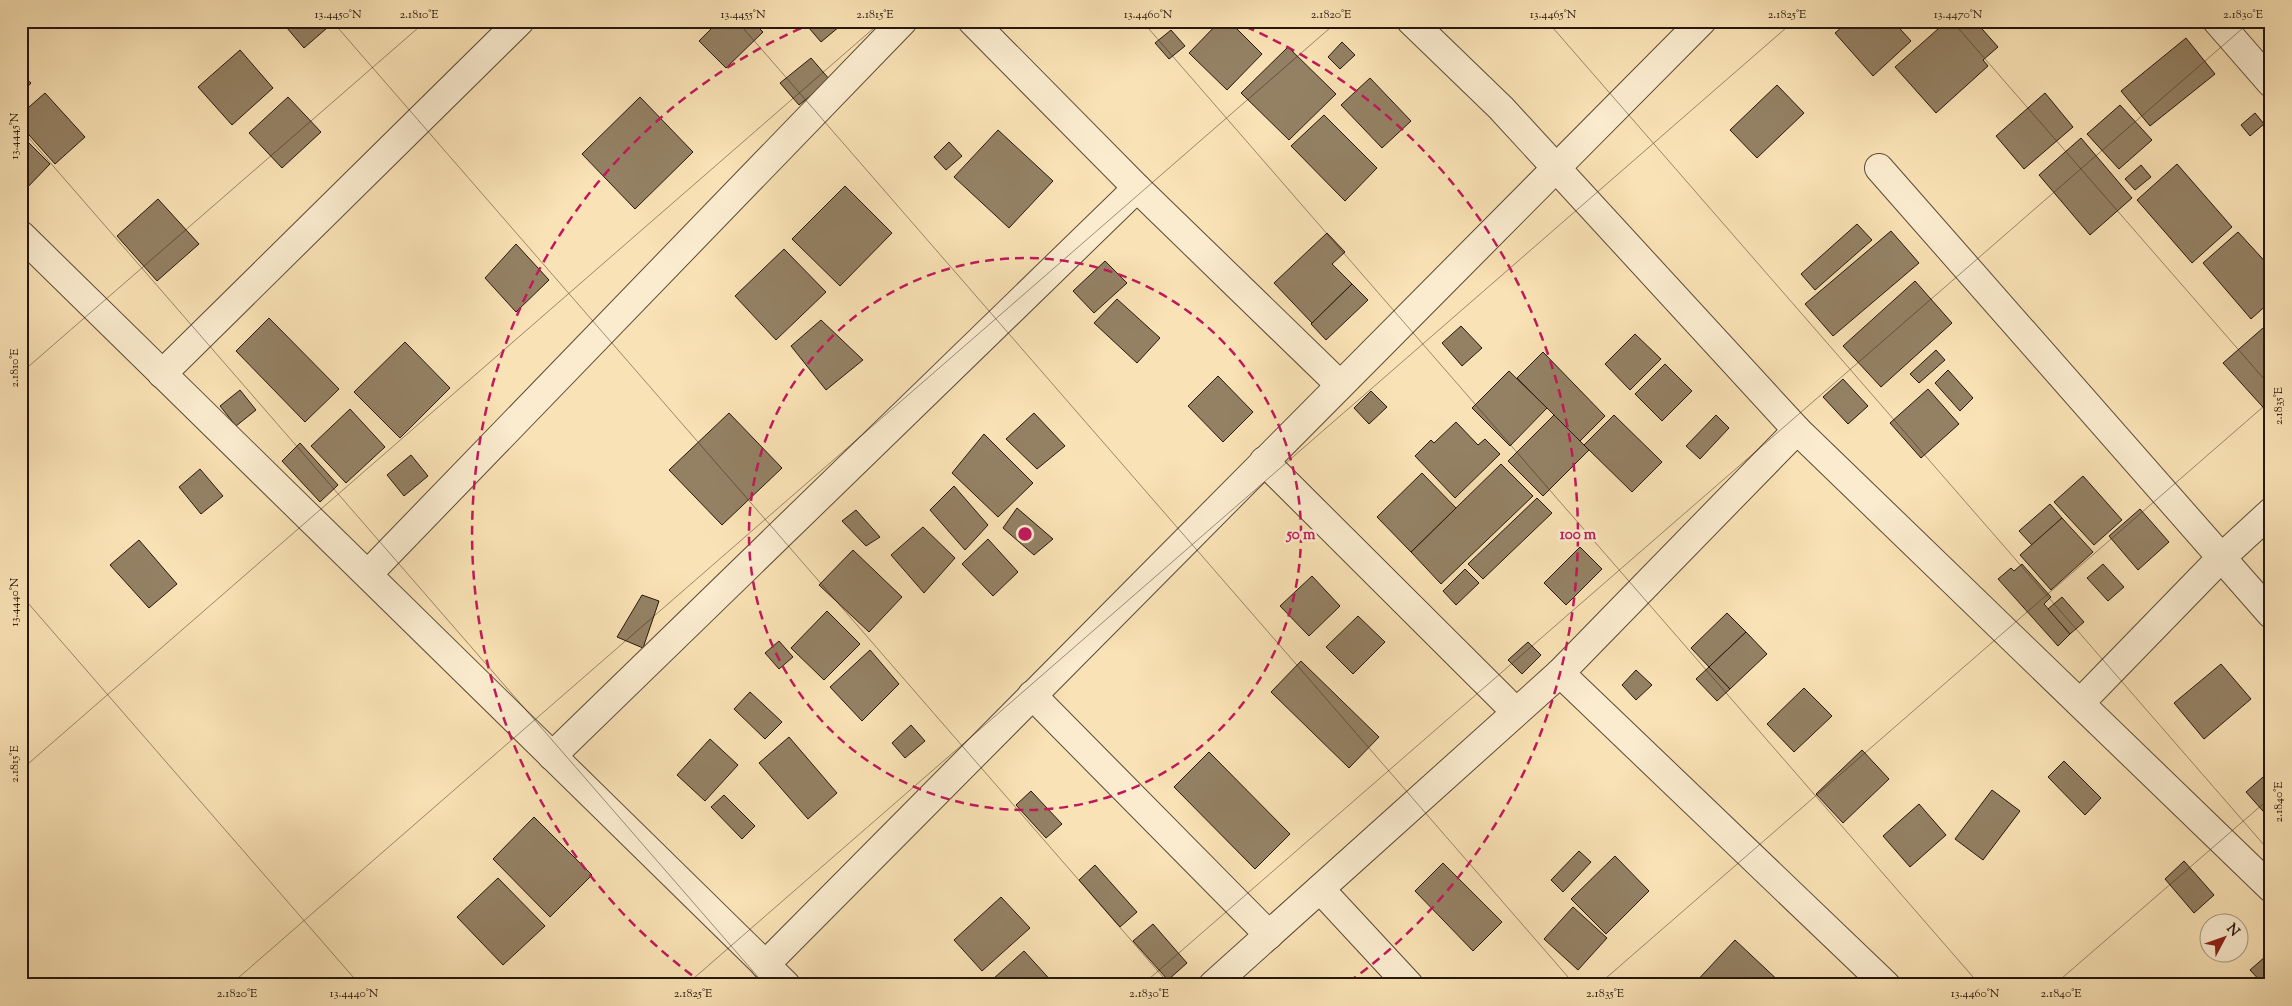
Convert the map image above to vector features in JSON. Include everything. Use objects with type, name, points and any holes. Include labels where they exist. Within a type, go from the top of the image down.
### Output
[{"type":"street","points":[[162,374],[520,21]]},
{"type":"street","points":[[368,574],[902,21]]},
{"type":"street","points":[[972,21],[1137,188],[1340,385]]},
{"type":"street","points":[[1411,21],[1501,108],[1797,430],[2271,888]]},
{"type":"street","points":[[766,965],[1702,21]]},
{"type":"street","points":[[2217,21],[2271,83]]},
{"type":"street","points":[[1879,168],[2271,614]]},
{"type":"street","points":[[552,756],[1137,188]]},
{"type":"street","points":[[21,235],[786,985]]},
{"type":"street","points":[[1213,985],[1560,673],[1797,430]]},
{"type":"street","points":[[1264,462],[1516,712]]},
{"type":"street","points":[[2080,702],[2221,558],[2271,512]]},
{"type":"street","points":[[1560,673],[1886,985]]},
{"type":"street","points":[[1032,695],[1269,935]]},
{"type":"street","points":[[1320,889],[1409,985]]},
{"type":"building","points":[[281,21],[335,21],[304,48]]},
{"type":"building","points":[[719,21],[752,21],[763,32],[726,68],[699,41]]},
{"type":"building","points":[[803,21],[846,21],[821,42]]},
{"type":"building","points":[[1220,21],[1229,21],[1262,54],[1227,90],[1189,53]]},
{"type":"building","points":[[1849,21],[1893,21],[1911,41],[1873,76],[1835,33]]},
{"type":"building","points":[[1947,21],[1975,21],[1998,47],[1983,60],[1988,66],[1936,113],[1895,67]]},
{"type":"building","points":[[1171,30],[1185,46],[1169,59],[1155,43]]},
{"type":"building","points":[[2186,38],[2215,74],[2150,126],[2121,91]]},
{"type":"building","points":[[1342,42],[1355,55],[1340,69],[1328,57]]},
{"type":"building","points":[[1288,47],[1336,94],[1289,140],[1241,93]]},
{"type":"building","points":[[240,50],[273,88],[232,125],[198,87]]},
{"type":"building","points":[[811,58],[830,80],[799,105],[780,83]]},
{"type":"building","points":[[21,74],[31,83],[21,94]]},
{"type":"building","points":[[1370,78],[1411,121],[1382,148],[1341,105]]},
{"type":"building","points":[[1777,85],[1804,113],[1757,158],[1730,130]]},
{"type":"building","points":[[45,93],[85,137],[55,164],[21,126],[21,114]]},
{"type":"building","points":[[2045,93],[2073,127],[2024,169],[1996,136]]},
{"type":"building","points":[[288,97],[321,132],[282,168],[249,133]]},
{"type":"building","points":[[640,97],[693,152],[635,209],[582,154]]},
{"type":"building","points":[[2120,105],[2152,140],[2119,169],[2087,134]]},
{"type":"building","points":[[2255,113],[2264,124],[2250,136],[2241,125]]},
{"type":"building","points":[[1324,115],[1377,168],[1345,201],[1291,146]]},
{"type":"building","points":[[998,130],[1053,181],[1009,228],[954,177]]},
{"type":"building","points":[[23,137],[50,164],[21,194],[21,139]]},
{"type":"building","points":[[2081,138],[2132,198],[2090,235],[2039,175]]},
{"type":"building","points":[[949,142],[962,156],[946,170],[934,157]]},
{"type":"building","points":[[2177,164],[2232,227],[2192,263],[2137,200]]},
{"type":"building","points":[[2141,165],[2151,177],[2135,190],[2125,179]]},
{"type":"building","points":[[845,186],[892,233],[840,286],[792,239]]},
{"type":"building","points":[[158,199],[199,244],[157,281],[117,236]]},
{"type":"building","points":[[1857,224],[1872,240],[1815,290],[1801,274]]},
{"type":"building","points":[[1891,231],[1919,263],[1833,336],[1805,304]]},
{"type":"building","points":[[2238,232],[2271,268],[2271,301],[2251,319],[2203,263]]},
{"type":"building","points":[[1327,233],[1345,252],[1332,264],[1352,284],[1312,323],[1274,283]]},
{"type":"building","points":[[516,244],[549,280],[516,312],[485,278]]},
{"type":"building","points":[[784,249],[826,292],[776,340],[735,296]]},
{"type":"building","points":[[1105,261],[1127,283],[1094,313],[1073,291]]},
{"type":"building","points":[[1915,281],[1952,323],[1881,387],[1843,346]]},
{"type":"building","points":[[1352,284],[1368,300],[1326,340],[1311,324]]},
{"type":"building","points":[[1117,299],[1160,338],[1137,363],[1094,323]]},
{"type":"building","points":[[269,318],[339,389],[305,422],[236,351]]},
{"type":"building","points":[[821,320],[863,360],[826,390],[791,346]]},
{"type":"building","points":[[2271,321],[2271,416],[2223,363]]},
{"type":"building","points":[[1461,326],[1482,348],[1462,366],[1442,343]]},
{"type":"building","points":[[1635,334],[1661,359],[1630,390],[1605,364]]},
{"type":"building","points":[[405,342],[450,388],[400,438],[354,392]]},
{"type":"building","points":[[1936,350],[1945,360],[1919,383],[1910,374]]},
{"type":"building","points":[[1543,352],[1605,416],[1580,441],[1517,378]]},
{"type":"building","points":[[1665,364],[1692,391],[1662,421],[1635,394]]},
{"type":"building","points":[[1948,370],[1973,398],[1960,411],[1935,383]]},
{"type":"building","points":[[1509,371],[1547,408],[1510,446],[1472,408]]},
{"type":"building","points":[[1218,376],[1253,412],[1223,442],[1188,406]]},
{"type":"building","points":[[1843,379],[1868,406],[1848,424],[1823,397]]},
{"type":"building","points":[[1928,389],[1959,424],[1921,458],[1890,423]]},
{"type":"building","points":[[240,390],[256,410],[236,426],[220,406]]},
{"type":"building","points":[[1371,391],[1387,407],[1369,424],[1354,408]]},
{"type":"building","points":[[350,409],[385,447],[346,483],[311,446]]},
{"type":"building","points":[[729,413],[782,468],[722,525],[669,470]]},
{"type":"building","points":[[1034,413],[1065,446],[1037,469],[1006,439]]},
{"type":"building","points":[[1554,415],[1589,450],[1543,496],[1508,461]]},
{"type":"building","points":[[1614,415],[1662,462],[1632,492],[1584,445]]},
{"type":"building","points":[[1716,415],[1729,428],[1700,459],[1686,446]]},
{"type":"building","points":[[1456,422],[1478,445],[1485,439],[1500,454],[1455,498],[1415,456],[1431,440],[1434,443]]},
{"type":"building","points":[[984,434],[1033,483],[998,517],[952,473]]},
{"type":"building","points":[[300,443],[338,485],[320,502],[282,461]]},
{"type":"building","points":[[411,455],[428,476],[404,496],[387,475]]},
{"type":"building","points":[[1501,464],[1533,496],[1441,584],[1411,552]]},
{"type":"building","points":[[200,469],[223,496],[201,514],[179,487]]},
{"type":"building","points":[[1422,473],[1456,508],[1411,552],[1377,517]]},
{"type":"building","points":[[2083,476],[2122,520],[2094,545],[2054,502]]},
{"type":"building","points":[[954,486],[988,525],[965,550],[930,510]]},
{"type":"building","points":[[1537,498],[1552,513],[1483,579],[1468,564]]},
{"type":"building","points":[[2050,504],[2062,518],[2032,545],[2019,531]]},
{"type":"building","points":[[1017,508],[1053,539],[1034,555],[1003,528]]},
{"type":"building","points":[[2140,509],[2169,542],[2138,570],[2109,536]]},
{"type":"building","points":[[856,510],[880,537],[866,546],[842,521]]},
{"type":"building","points":[[2062,518],[2093,552],[2051,590],[2020,555]]},
{"type":"building","points":[[923,527],[955,558],[924,593],[891,555]]},
{"type":"building","points":[[988,539],[1018,572],[993,596],[962,564]]},
{"type":"building","points":[[139,540],[177,584],[149,608],[110,565]]},
{"type":"building","points":[[1580,547],[1602,569],[1566,605],[1544,583]]},
{"type":"building","points":[[853,550],[902,597],[869,632],[819,585]]},
{"type":"building","points":[[2022,564],[2051,597],[2044,604],[2070,634],[2058,646],[1998,579],[2011,568],[2014,571]]},
{"type":"building","points":[[2103,564],[2124,587],[2108,601],[2087,578]]},
{"type":"building","points":[[1465,569],[1479,583],[1456,605],[1443,591]]},
{"type":"building","points":[[1312,576],[1340,606],[1309,636],[1280,606]]},
{"type":"building","points":[[642,595],[659,601],[643,648],[617,637]]},
{"type":"building","points":[[2062,597],[2084,622],[2070,634],[2048,609]]},
{"type":"building","points":[[827,611],[860,644],[824,680],[791,648]]},
{"type":"building","points":[[1727,613],[1746,632],[1709,667],[1691,648]]},
{"type":"building","points":[[1358,616],[1385,642],[1353,674],[1326,647]]},
{"type":"building","points":[[1746,632],[1767,654],[1730,689],[1709,667]]},
{"type":"building","points":[[779,641],[793,657],[779,669],[765,653]]},
{"type":"building","points":[[1528,642],[1541,655],[1522,674],[1508,660]]},
{"type":"building","points":[[870,650],[899,684],[862,721],[830,687]]},
{"type":"building","points":[[1301,661],[1379,737],[1349,768],[1271,692]]},
{"type":"building","points":[[2221,664],[2251,699],[2204,739],[2174,703]]},
{"type":"building","points":[[1709,667],[1730,689],[1717,701],[1696,679]]},
{"type":"building","points":[[1636,670],[1652,685],[1636,700],[1622,685]]},
{"type":"building","points":[[1804,688],[1832,716],[1794,752],[1767,724]]},
{"type":"building","points":[[750,692],[782,722],[765,739],[734,709]]},
{"type":"building","points":[[911,725],[925,741],[905,758],[892,743]]},
{"type":"building","points":[[789,737],[837,793],[808,819],[759,763]]},
{"type":"building","points":[[710,739],[738,765],[705,801],[677,775]]},
{"type":"building","points":[[1862,750],[1889,779],[1843,823],[1816,794]]},
{"type":"building","points":[[1209,752],[1290,834],[1255,869],[1174,787]]},
{"type":"building","points":[[2064,761],[2101,798],[2085,815],[2048,777]]},
{"type":"building","points":[[2271,770],[2271,820],[2246,792]]},
{"type":"building","points":[[1992,790],[2020,811],[1983,860],[1955,839]]},
{"type":"building","points":[[1031,791],[1062,824],[1046,838],[1016,805]]},
{"type":"building","points":[[724,795],[755,826],[742,839],[711,807]]},
{"type":"building","points":[[1919,804],[1946,835],[1910,867],[1883,836]]},
{"type":"building","points":[[534,817],[592,875],[550,917],[493,859]]},
{"type":"building","points":[[1579,851],[1591,862],[1563,892],[1551,880]]},
{"type":"building","points":[[1615,856],[1649,891],[1606,934],[1571,899]]},
{"type":"building","points":[[2184,861],[2214,895],[2194,913],[2165,879]]},
{"type":"building","points":[[1443,863],[1502,922],[1473,951],[1415,891]]},
{"type":"building","points":[[1095,865],[1137,912],[1120,927],[1079,880]]},
{"type":"building","points":[[498,878],[545,926],[503,965],[457,917]]},
{"type":"building","points":[[1001,897],[1030,928],[982,971],[954,940]]},
{"type":"building","points":[[1573,907],[1607,938],[1578,970],[1544,939]]},
{"type":"building","points":[[1153,924],[1187,963],[1168,980],[1133,941]]},
{"type":"building","points":[[1735,940],[1783,985],[1693,985]]},
{"type":"building","points":[[1024,951],[1055,985],[998,985],[993,979]]},
{"type":"building","points":[[2266,956],[2271,961],[2271,985],[2264,985],[2250,970]]}]
